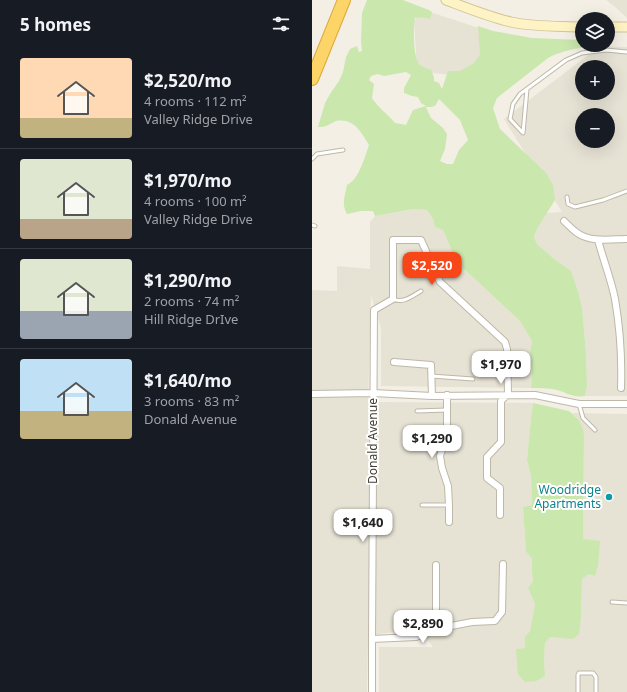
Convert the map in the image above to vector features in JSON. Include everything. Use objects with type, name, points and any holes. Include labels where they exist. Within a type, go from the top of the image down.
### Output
[{"type":"highway","points":[[312,79],[316,57],[344,0]]},
{"type":"street","points":[[446,0],[484,14],[512,22],[547,26],[575,27]]},
{"type":"street","points":[[615,27],[627,27]]},
{"type":"street","points":[[564,221],[577,234],[598,240],[627,239]]},
{"type":"street","points":[[393,299],[393,240],[421,240],[440,282],[505,342],[507,349],[508,394],[501,401],[501,442],[487,457],[487,478],[500,488],[500,515]]},
{"type":"street","points":[[598,240],[614,297],[619,324],[624,358],[622,388]]},
{"type":"street","name":"Donald Avenue","points":[[372,692],[374,310],[393,299]]},
{"type":"street","points":[[394,362],[431,365],[432,396]]},
{"type":"street","points":[[312,394],[374,393],[432,396],[508,394],[535,395],[579,404],[627,404]]},
{"type":"street","points":[[447,395],[447,434],[440,456],[448,486],[449,522]]},
{"type":"street","points":[[372,639],[416,637],[436,629],[472,622],[495,621],[502,612],[503,564]]},
{"type":"street","points":[[436,565],[436,629]]},
{"type":"lane","points":[[527,89],[523,133],[510,119],[513,104],[520,94],[566,60],[582,54],[606,50],[627,52]]},
{"type":"lane","points":[[312,159],[317,154],[344,150]]},
{"type":"lane","points":[[567,197],[568,204],[575,207],[603,200],[627,191]]},
{"type":"lane","points":[[393,299],[402,301],[421,291]]},
{"type":"lane","points":[[431,376],[473,379]]},
{"type":"lane","points":[[579,404],[583,418],[596,430]]},
{"type":"lane","points":[[417,411],[447,410]]},
{"type":"lane","points":[[422,505],[449,505]]},
{"type":"lane","points":[[612,602],[627,603]]},
{"type":"lane","points":[[578,692],[578,675],[579,673],[586,672],[593,672],[596,677],[596,692]]},
{"type":"shaded area","points":[[606,0],[627,0],[627,18],[614,6]]},
{"type":"shaded area","points":[[433,13],[485,30],[478,68],[452,75],[432,73],[415,64],[416,52],[414,21],[418,16]]},
{"type":"shaded area","points":[[615,47],[627,47],[627,396],[585,396],[587,386],[586,353],[582,307],[577,288],[571,271],[537,244],[534,237],[547,213],[562,212],[504,119],[575,65],[575,100],[615,100],[615,60],[582,60],[592,52],[615,52]]},
{"type":"shaded area","points":[[413,209],[427,210],[433,219],[435,227],[443,230],[455,258],[462,267],[520,321],[532,341],[530,352],[532,373],[531,388],[381,386],[381,328],[371,295],[368,402],[533,403],[527,460],[531,476],[532,505],[523,507],[526,550],[532,559],[533,581],[528,588],[535,604],[530,631],[525,637],[525,648],[516,649],[545,676],[545,643],[550,637],[562,638],[581,616],[582,579],[589,574],[583,539],[584,435],[579,420],[572,413],[627,414],[627,692],[379,692],[379,647],[433,647],[419,629],[379,634],[368,638],[367,692],[312,692],[312,290],[337,291],[337,266],[370,269],[370,222],[375,216]]},
{"type":"green space","points":[[367,0],[403,0],[429,10],[432,12],[430,19],[422,17],[415,18],[414,36],[416,57],[421,66],[431,70],[434,81],[439,83],[442,89],[448,71],[460,71],[474,63],[480,55],[478,26],[493,31],[532,38],[575,40],[575,49],[548,58],[497,98],[493,108],[500,129],[546,173],[553,185],[555,200],[537,229],[534,237],[537,244],[571,271],[577,288],[582,307],[586,353],[587,386],[585,396],[574,396],[554,389],[531,388],[532,373],[530,352],[532,341],[520,321],[462,267],[455,258],[443,230],[435,227],[433,219],[427,210],[413,209],[375,216],[373,211],[361,211],[347,214],[344,203],[347,185],[358,173],[369,145],[356,127],[348,122],[336,121],[323,127],[318,127],[325,103],[339,81],[350,49],[357,46],[359,52],[362,51],[362,13]],"holes":[[[406,72],[411,75],[404,88],[404,93],[418,97],[421,103],[426,106],[413,110],[406,125],[395,123],[374,102],[372,98],[374,84],[369,80],[371,76],[378,74],[384,76]],[[439,99],[460,120],[468,140],[459,150],[453,164],[447,164],[440,161],[445,149],[447,134],[443,128],[431,118],[426,107],[435,106]]]},
{"type":"green space","points":[[533,403],[569,411],[579,420],[584,435],[583,539],[600,541],[598,565],[595,576],[589,574],[582,579],[579,634],[573,639],[550,637],[545,643],[545,676],[536,681],[525,682],[518,674],[516,649],[525,648],[525,637],[530,631],[535,604],[528,588],[533,581],[532,559],[526,551],[523,507],[532,505],[531,476],[527,460]]},
{"type":"place","name":"Woodridge Apartments","points":[[609,497]]}]
